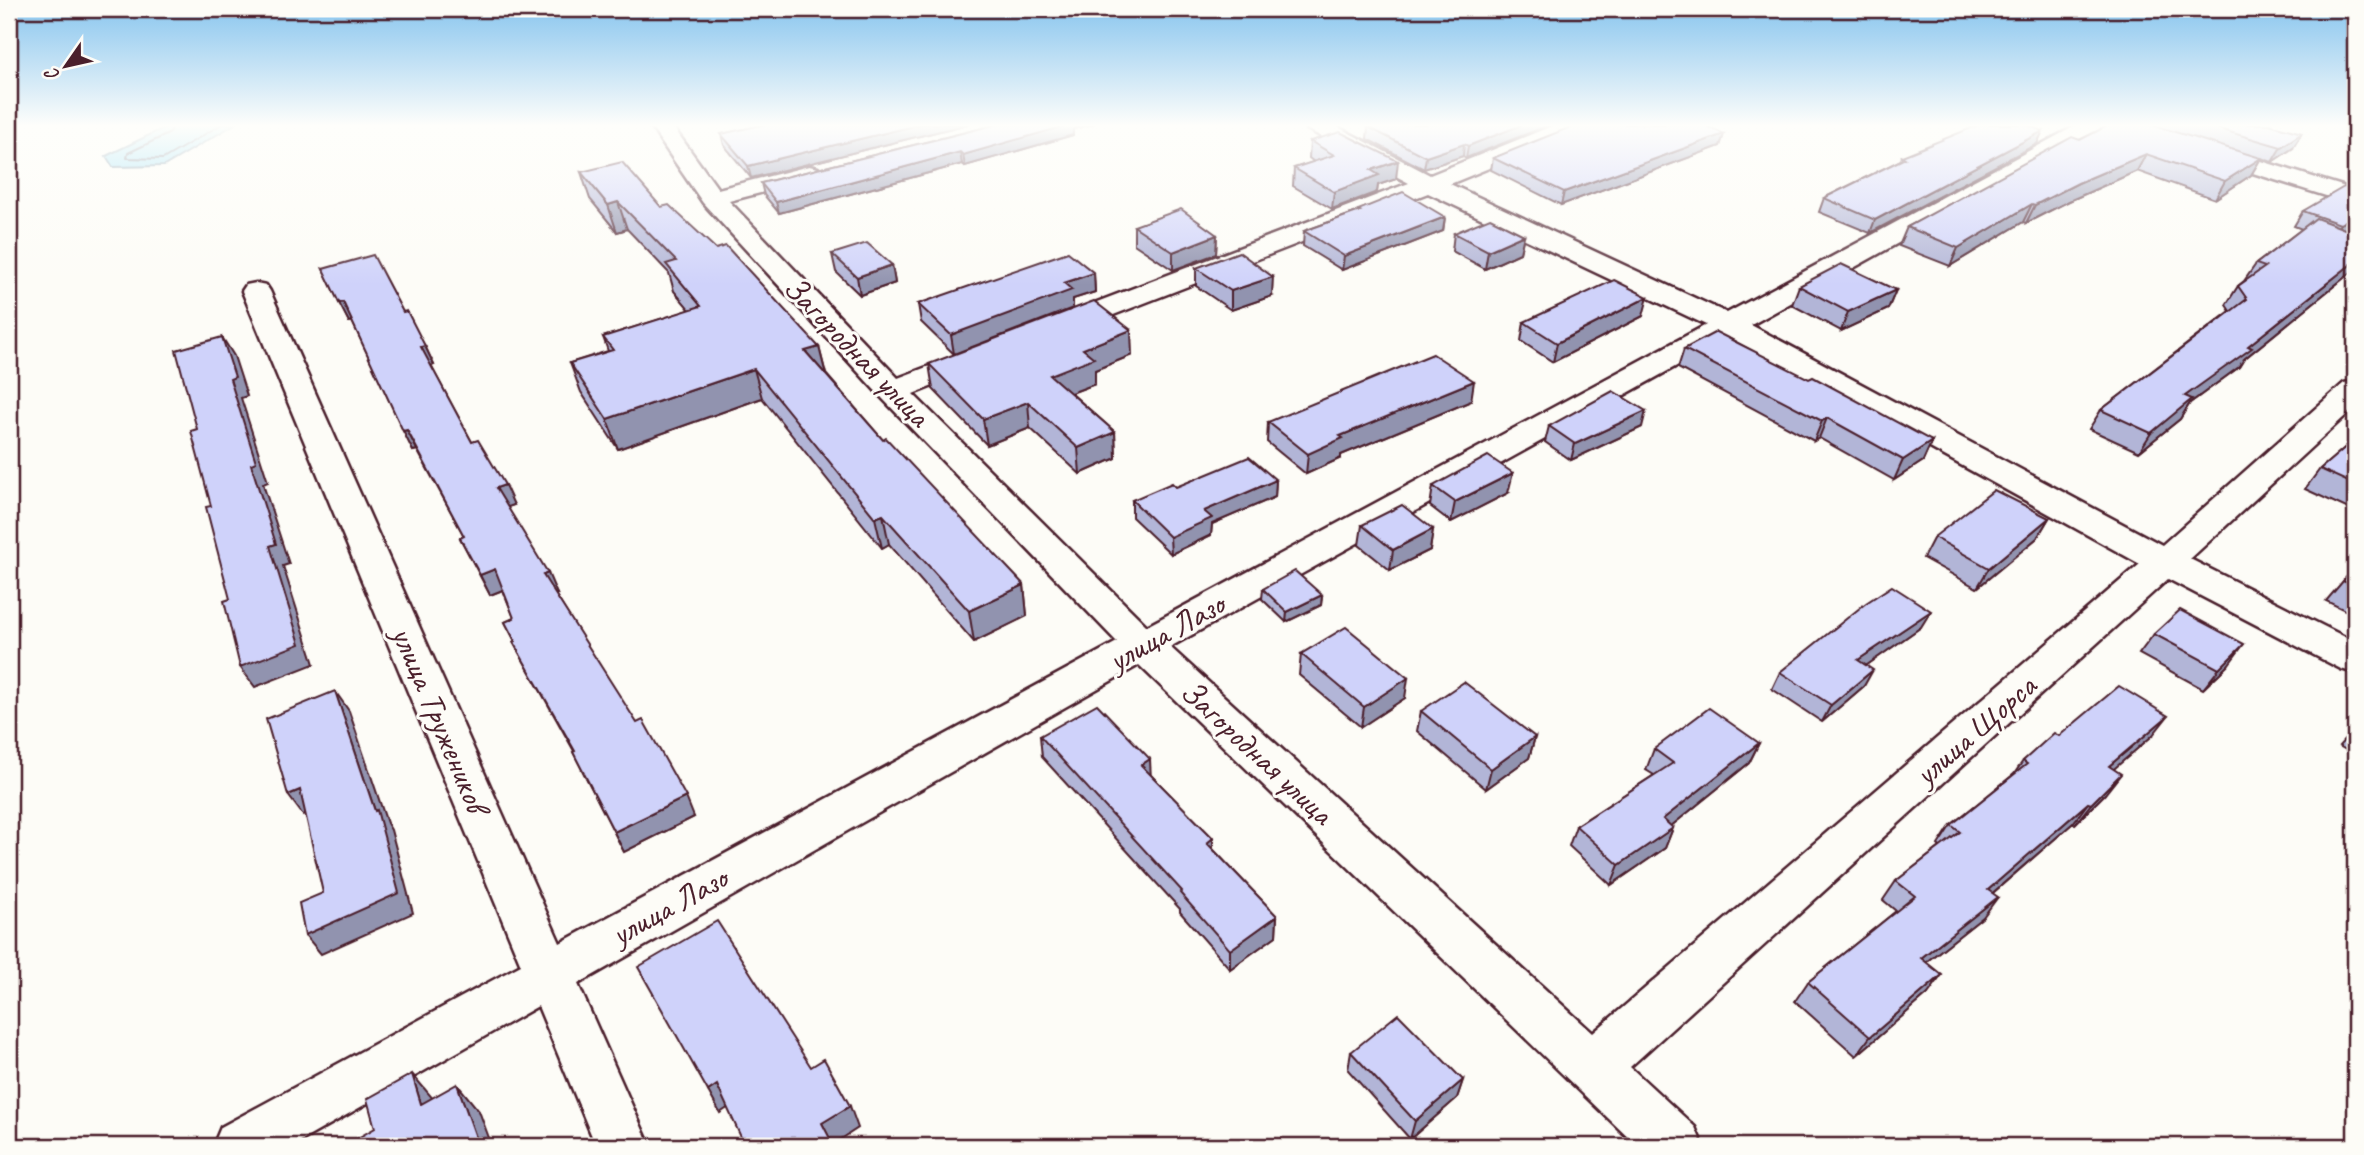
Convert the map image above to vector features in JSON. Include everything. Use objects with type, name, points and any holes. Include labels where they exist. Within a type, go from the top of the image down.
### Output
[{"type":"street","name":"Загородная улица","points":[[698,178],[712,198],[893,391],[1143,645],[1676,1146]]},
{"type":"street","points":[[712,198],[792,178]]},
{"type":"street","points":[[1417,178],[1730,325],[2165,562],[2355,659]]},
{"type":"street","points":[[1034,337],[1444,178]]},
{"type":"street","name":"улица Лазо","points":[[240,1146],[549,972],[1997,178]]},
{"type":"street","points":[[2291,178],[2355,198]]},
{"type":"street","name":"улица Тружеников","points":[[256,292],[623,1146]]},
{"type":"street","points":[[893,391],[995,351]]},
{"type":"street","name":"улица Щорса","points":[[1592,1067],[2165,562],[2355,390]]},
{"type":"building","points":[[586,178],[636,178],[661,207],[669,205],[716,249],[726,246],[819,347],[805,351],[883,440],[886,438],[1024,585],[969,611],[883,515],[875,518],[754,369],[607,419],[570,363],[613,350],[603,337],[701,306],[666,264],[676,261],[618,202],[608,205]]},
{"type":"building","points":[[781,178],[865,178],[776,202],[761,183]]},
{"type":"building","points":[[1310,178],[1371,178],[1334,192]]},
{"type":"building","points":[[1535,178],[1603,178],[1564,192]]},
{"type":"building","points":[[1865,178],[1954,178],[1875,220],[1824,198]]},
{"type":"building","points":[[1997,178],[2090,178],[2035,205],[2032,204],[1958,248],[1907,227]]},
{"type":"building","points":[[2344,187],[2355,190],[2355,215],[2340,224],[2303,211]]},
{"type":"building","points":[[1403,192],[1445,217],[1344,256],[1304,231],[1360,211],[1358,210]]},
{"type":"building","points":[[1181,209],[1217,235],[1173,252],[1134,226]]},
{"type":"building","points":[[1490,218],[1524,235],[1488,251],[1454,233]]},
{"type":"building","points":[[2316,218],[2355,233],[2355,261],[2248,346],[2252,348],[2185,396],[2192,399],[2151,433],[2101,410],[2247,299],[2238,286],[2265,267],[2256,264]]},
{"type":"building","points":[[867,243],[892,265],[857,277],[832,254]]},
{"type":"building","points":[[1068,252],[1094,273],[1064,283],[1072,290],[951,335],[918,304]]},
{"type":"building","points":[[1239,252],[1273,277],[1231,291],[1196,268]]},
{"type":"building","points":[[373,255],[403,312],[407,311],[425,346],[421,347],[472,442],[478,440],[505,485],[496,488],[548,573],[543,575],[637,723],[643,720],[686,797],[614,832],[573,752],[575,751],[513,642],[515,641],[505,622],[514,618],[495,569],[480,575],[460,538],[464,536],[407,430],[403,431],[343,302],[339,303],[323,269]]},
{"type":"building","points":[[1841,264],[1896,290],[1848,312],[1799,286]]},
{"type":"building","points":[[1614,280],[1648,297],[1557,343],[1524,322]]},
{"type":"building","points":[[1094,301],[1131,330],[1083,349],[1094,358],[1050,375],[1115,432],[1078,448],[1028,402],[983,419],[929,364]]},
{"type":"building","points":[[1716,332],[1809,379],[1813,377],[1932,441],[1903,460],[1827,418],[1822,421],[1684,349]]},
{"type":"building","points":[[222,337],[235,377],[230,379],[256,462],[251,464],[276,544],[270,546],[300,644],[240,667],[224,601],[230,599],[206,507],[211,506],[191,431],[197,429],[176,350]]},
{"type":"building","points":[[1433,354],[1474,381],[1340,436],[1343,438],[1308,454],[1268,422]]},
{"type":"building","points":[[1613,391],[1646,411],[1575,444],[1549,426]]},
{"type":"building","points":[[2355,439],[2355,485],[2320,469]]},
{"type":"building","points":[[1488,456],[1513,473],[1455,502],[1433,486]]},
{"type":"building","points":[[1249,457],[1276,480],[1204,511],[1212,518],[1170,537],[1132,500],[1172,483],[1176,487]]},
{"type":"building","points":[[1994,490],[2049,518],[1989,568],[1934,537]]},
{"type":"building","points":[[1402,505],[1433,529],[1393,550],[1362,525]]},
{"type":"building","points":[[2355,567],[2355,586],[2343,581]]},
{"type":"building","points":[[1295,571],[1322,595],[1287,612],[1263,589]]},
{"type":"building","points":[[1892,586],[1931,611],[1858,660],[1873,670],[1831,705],[1780,672],[1866,603]]},
{"type":"building","points":[[2180,610],[2244,644],[2219,669],[2154,634]]},
{"type":"building","points":[[1346,627],[1408,678],[1364,707],[1301,654]]},
{"type":"building","points":[[1464,682],[1535,737],[1491,769],[1421,711]]},
{"type":"building","points":[[2119,686],[2168,716],[2109,766],[2121,774],[2091,804],[2088,803],[1988,890],[1998,897],[1921,958],[1942,975],[1870,1037],[1808,982],[1915,896],[1896,881],[1960,832],[1951,825],[2027,764],[2023,761],[2054,733],[2059,736]]},
{"type":"building","points":[[335,691],[375,811],[377,810],[399,893],[305,935],[299,903],[323,893],[300,790],[288,795],[266,719]]},
{"type":"building","points":[[1097,704],[1150,759],[1141,765],[1213,838],[1207,843],[1277,916],[1230,950],[1180,893],[1182,891],[1040,736]]},
{"type":"building","points":[[1709,708],[1759,743],[1663,819],[1673,828],[1619,865],[1576,826],[1673,763],[1654,749]]},
{"type":"building","points":[[717,921],[811,1067],[824,1059],[850,1106],[822,1123],[834,1146],[745,1146],[717,1085],[708,1091],[638,967]]},
{"type":"building","points":[[1398,1014],[1463,1080],[1415,1121],[1351,1052]]},
{"type":"building","points":[[412,1074],[421,1104],[457,1084],[479,1146],[344,1146],[375,1128],[367,1099]]}]
